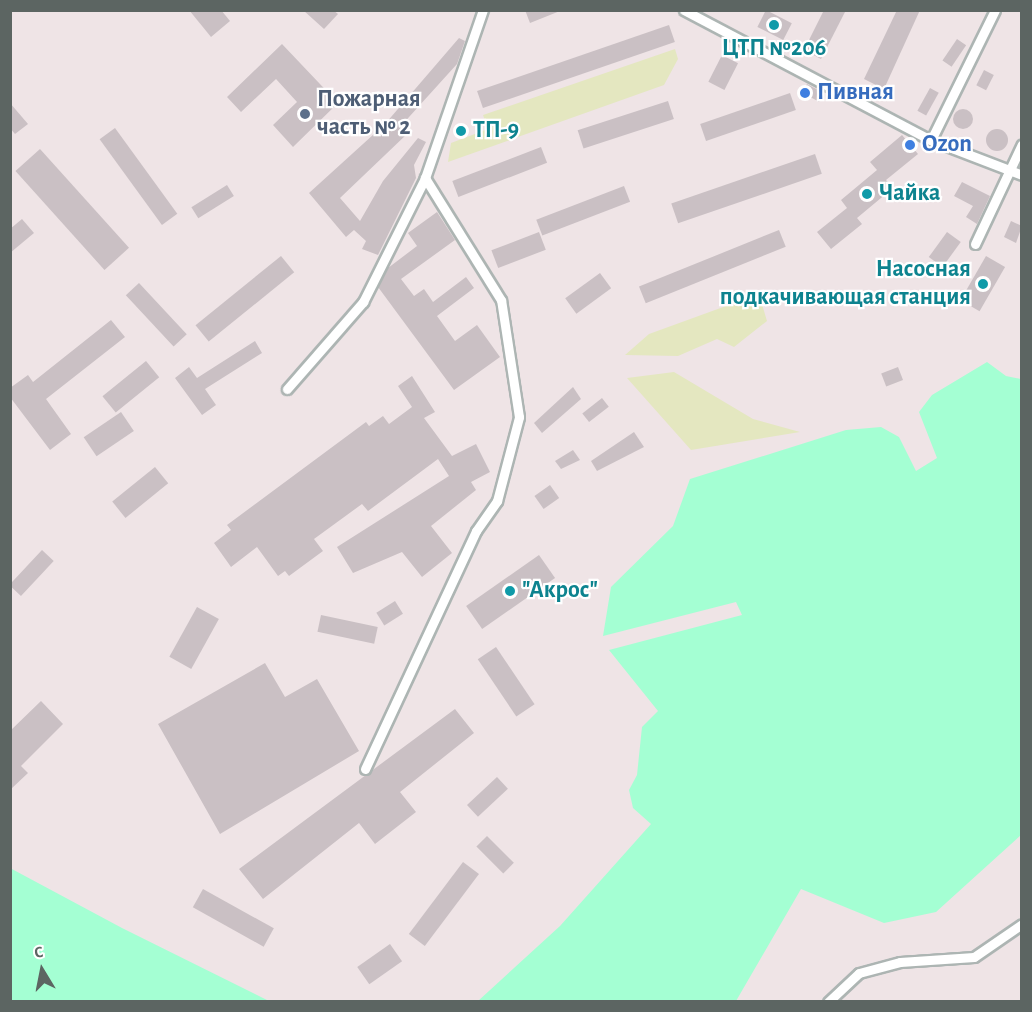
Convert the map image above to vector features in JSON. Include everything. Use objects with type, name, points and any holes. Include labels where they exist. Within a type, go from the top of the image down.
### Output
[{"type":"street","points":[[287,389],[363,302],[425,178],[483,10]]},
{"type":"street","points":[[684,10],[931,140],[1022,175]]},
{"type":"street","points":[[931,140],[995,10]]},
{"type":"street","points":[[975,244],[1002,195],[1010,169],[1022,144]]},
{"type":"street","points":[[365,769],[476,531],[497,501],[519,417],[501,300],[425,178]]},
{"type":"street","points":[[828,1002],[859,973],[900,963],[974,957],[1022,924]]},
{"type":"shaded area","points":[[675,49],[678,59],[664,85],[448,162],[451,143],[488,129],[483,115]]},
{"type":"shaded area","points":[[759,294],[767,321],[734,347],[717,339],[678,356],[625,355],[649,334]]},
{"type":"shaded area","points":[[987,362],[1006,376],[1021,379],[1021,835],[936,912],[884,923],[801,889],[736,1001],[478,1001],[560,926],[651,824],[633,808],[629,790],[637,775],[642,727],[658,711],[609,650],[742,615],[736,602],[603,636],[611,587],[673,526],[690,479],[846,430],[881,427],[899,437],[916,471],[937,458],[919,412],[932,395]]},
{"type":"shaded area","points":[[674,372],[753,419],[800,432],[691,450],[627,378]]},
{"type":"shaded area","points":[[10,868],[122,928],[269,1001],[11,1001]]},
{"type":"building","points":[[189,10],[221,10],[230,21],[211,37]]},
{"type":"building","points":[[303,10],[333,10],[338,14],[324,29]]},
{"type":"building","points":[[525,10],[560,10],[560,11],[530,23]]},
{"type":"building","name":"ЦТП №206","points":[[766,10],[792,23],[783,40],[757,27]]},
{"type":"building","points":[[824,10],[846,10],[821,59],[804,50]]},
{"type":"building","points":[[897,10],[920,10],[884,89],[864,79]]},
{"type":"building","points":[[669,25],[675,42],[483,108],[477,91]]},
{"type":"building","points":[[459,38],[465,41],[457,64],[400,127],[407,134],[340,198],[360,221],[383,181],[418,138],[426,142],[414,165],[416,178],[378,255],[362,249],[366,241],[354,230],[346,237],[309,193],[385,124]]},
{"type":"building","points":[[957,39],[966,45],[952,67],[942,61]]},
{"type":"building","points":[[282,44],[338,103],[293,147],[273,125],[297,102],[276,79],[241,112],[227,97]]},
{"type":"building","points":[[722,55],[738,63],[724,90],[708,82]]},
{"type":"building","points":[[984,70],[994,75],[986,90],[976,85]]},
{"type":"building","points":[[807,84],[824,93],[819,102],[802,93]]},
{"type":"building","points":[[930,88],[939,93],[926,116],[917,111]]},
{"type":"building","points":[[790,93],[796,110],[706,141],[700,124]]},
{"type":"building","points":[[668,101],[674,119],[584,148],[578,130]]},
{"type":"building","points":[[10,103],[28,124],[15,134],[10,128]]},
{"type":"building","points":[[963,109],[970,112],[973,119],[970,126],[963,129],[956,126],[953,119],[956,112]]},
{"type":"building","points":[[115,128],[177,214],[162,225],[100,139]]},
{"type":"building","points":[[997,129],[1005,132],[1008,140],[1005,148],[997,151],[989,148],[986,140],[989,132]]},
{"type":"building","name":"Чайка","points":[[902,135],[918,154],[886,180],[893,188],[857,218],[862,224],[831,249],[817,232],[847,208],[841,200],[877,170],[870,162]]},
{"type":"building","points":[[541,147],[547,163],[458,197],[452,181]]},
{"type":"building","points":[[40,149],[129,248],[104,270],[15,171]]},
{"type":"building","points":[[815,154],[822,174],[678,223],[671,203]]},
{"type":"building","points":[[962,182],[990,196],[977,224],[966,217],[973,206],[954,196]]},
{"type":"building","points":[[227,185],[234,196],[198,218],[191,207]]},
{"type":"building","points":[[624,186],[630,202],[542,236],[536,220]]},
{"type":"building","points":[[437,212],[455,240],[401,279],[414,296],[424,289],[433,302],[466,277],[474,288],[437,316],[455,341],[477,325],[500,357],[454,390],[378,287],[388,268],[417,246],[408,233]]},
{"type":"building","points":[[22,219],[34,233],[10,253],[10,229]]},
{"type":"building","points":[[1011,221],[1022,226],[1016,243],[1004,237]]},
{"type":"building","points":[[779,230],[786,247],[646,303],[639,287]]},
{"type":"building","points":[[539,232],[546,250],[498,268],[491,250]]},
{"type":"building","points":[[947,232],[961,242],[943,267],[929,257]]},
{"type":"building","points":[[281,256],[294,272],[209,342],[196,325]]},
{"type":"building","name":"Насосная подкачивающая станция","points":[[986,256],[1005,267],[980,311],[960,300]]},
{"type":"building","points":[[600,273],[611,288],[576,314],[565,298]]},
{"type":"building","points":[[139,283],[187,334],[174,346],[126,295]]},
{"type":"building","points":[[111,320],[125,337],[46,399],[71,434],[50,450],[10,397],[10,388],[28,375],[33,382]]},
{"type":"building","points":[[255,341],[262,353],[205,389],[216,405],[202,415],[175,378],[189,367],[197,378]]},
{"type":"building","points":[[146,361],[159,377],[116,413],[102,396]]},
{"type":"building","points":[[898,367],[903,380],[886,387],[881,373]]},
{"type":"building","points":[[412,376],[435,412],[424,418],[452,456],[476,444],[490,472],[471,482],[476,490],[431,526],[452,553],[422,577],[402,552],[353,573],[337,547],[449,476],[438,459],[368,511],[362,504],[314,539],[323,551],[289,576],[285,571],[278,576],[257,547],[231,567],[214,543],[231,530],[227,525],[366,422],[369,426],[383,416],[389,424],[412,407],[398,386]]},
{"type":"building","points":[[573,387],[581,399],[542,433],[534,423]]},
{"type":"building","points":[[602,398],[609,407],[589,422],[582,413]]},
{"type":"building","points":[[121,412],[134,431],[97,456],[84,437]]},
{"type":"building","points":[[634,432],[644,447],[597,471],[591,461]]},
{"type":"building","points":[[573,450],[580,460],[561,469],[555,461]]},
{"type":"building","points":[[155,467],[168,483],[125,518],[112,502]]},
{"type":"building","points":[[550,485],[559,498],[544,509],[534,496]]},
{"type":"building","points":[[42,550],[54,561],[21,596],[10,584]]},
{"type":"building","name":"\"Акрос\"","points":[[539,555],[555,578],[482,629],[466,606]]},
{"type":"building","points":[[395,601],[403,614],[384,625],[376,613]]},
{"type":"building","points":[[197,607],[219,619],[191,669],[169,657]]},
{"type":"building","points":[[321,615],[378,627],[374,644],[317,632]]},
{"type":"building","points":[[496,647],[535,704],[516,717],[478,659]]},
{"type":"building","points":[[265,663],[285,697],[317,679],[359,751],[220,834],[158,724]]},
{"type":"building","points":[[41,701],[63,724],[21,766],[28,773],[10,790],[10,731]]},
{"type":"building","points":[[455,709],[474,733],[400,792],[416,812],[375,844],[359,823],[263,899],[239,869]]},
{"type":"building","points":[[497,777],[508,789],[478,817],[467,805]]},
{"type":"building","points":[[487,836],[514,863],[503,873],[476,847]]},
{"type":"building","points":[[463,862],[479,874],[425,946],[409,934]]},
{"type":"building","points":[[203,889],[274,928],[264,947],[193,907]]},
{"type":"building","points":[[390,944],[402,961],[369,984],[357,967]]},
{"type":"place","name":"ЦТП №206","points":[[774,25]]},
{"type":"place","name":"Пивная","points":[[805,93]]},
{"type":"place","name":"Пожарная часть № 2","points":[[305,114]]},
{"type":"place","name":"ТП-9","points":[[461,131]]},
{"type":"place","name":"Ozon","points":[[910,145]]},
{"type":"place","name":"Чайка","points":[[867,194]]},
{"type":"place","name":"Насосная подкачивающая станция","points":[[983,284]]},
{"type":"place","name":"\"Акрос\"","points":[[510,591]]}]
